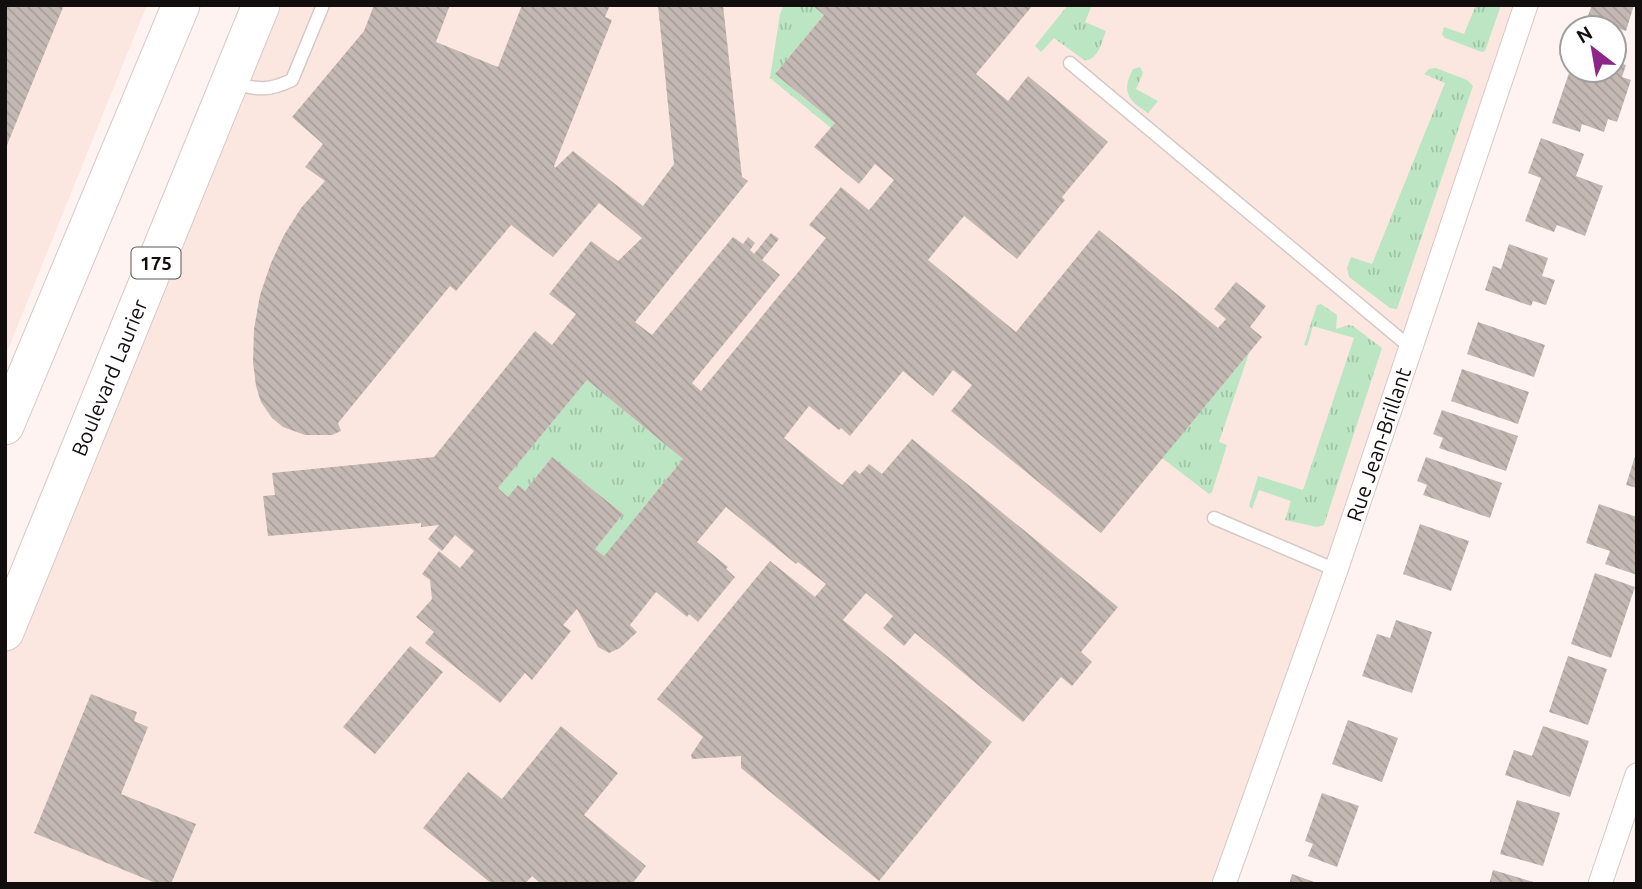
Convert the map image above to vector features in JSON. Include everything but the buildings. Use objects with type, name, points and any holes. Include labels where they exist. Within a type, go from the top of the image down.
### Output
[{"type":"main road","points":[[5,426],[181,5]]},
{"type":"main road","name":"Boulevard Laurier","points":[[5,632],[261,5]]},
{"type":"street","name":"Rue Jean-Brillant","points":[[1224,884],[1336,570],[1526,5]]},
{"type":"street","points":[[1600,884],[1637,775]]},
{"type":"lane","points":[[229,82],[258,89],[277,87],[292,80],[323,5]]},
{"type":"lane","points":[[1070,64],[1411,348]]},
{"type":"lane","points":[[1214,518],[1336,570]]},
{"type":"shaded area","points":[[5,5],[147,5],[5,357]]},
{"type":"shaded area","points":[[261,5],[1526,5],[1224,884],[5,884],[5,634]]},
{"type":"green space","points":[[784,5],[812,5],[824,15],[775,74],[835,123],[831,128],[770,78],[780,14]]},
{"type":"green space","points":[[1068,5],[1092,5],[1085,22],[1106,31],[1098,50],[1089,60],[1084,60],[1054,38],[1041,52],[1035,46]]},
{"type":"green space","points":[[1476,5],[1501,5],[1485,51],[1482,52],[1445,38],[1442,34],[1444,27],[1464,34]]},
{"type":"green space","points":[[1140,67],[1143,73],[1136,89],[1158,101],[1148,113],[1131,99],[1127,90],[1133,69]]},
{"type":"green space","points":[[1436,68],[1467,80],[1473,86],[1397,309],[1390,308],[1349,277],[1347,268],[1351,257],[1372,264],[1445,83],[1424,74],[1429,69]]},
{"type":"green space","points":[[1321,304],[1337,315],[1336,329],[1353,326],[1382,348],[1324,525],[1317,527],[1285,520],[1291,501],[1259,490],[1252,509],[1249,506],[1258,476],[1303,490],[1354,338],[1313,326],[1307,346],[1304,345],[1317,305]]},
{"type":"green space","points":[[1249,353],[1219,442],[1227,445],[1212,492],[1209,494],[1162,458]]},
{"type":"green space","points":[[587,380],[683,459],[604,556],[595,549],[623,514],[552,457],[525,491],[518,486],[508,497],[498,488]]}]
